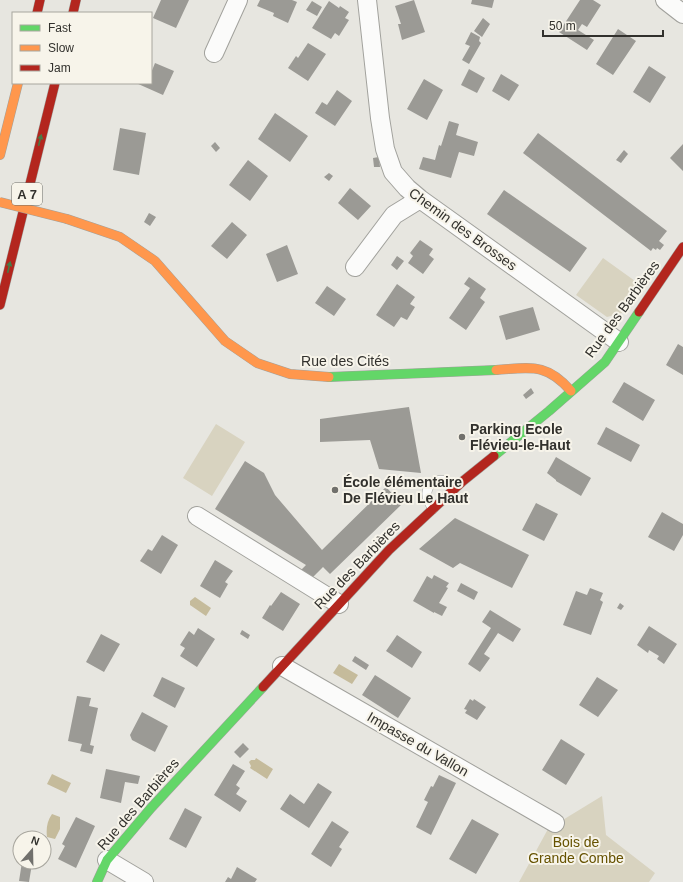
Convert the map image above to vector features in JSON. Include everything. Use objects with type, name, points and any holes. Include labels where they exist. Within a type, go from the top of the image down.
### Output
[{"type":"main road","points":[[37,12],[40,0]]},
{"type":"main road","points":[[73,12],[76,0]]},
{"type":"main road","points":[[0,155],[18,84]]},
{"type":"main road","name":"A 7","points":[[0,305],[55,84]]},
{"type":"main road","name":"Rue des Cités","points":[[0,202],[67,219],[120,237],[155,261],[225,341],[257,363],[290,374],[337,377],[537,368],[549,371],[560,378],[571,391]]},
{"type":"main road","name":"Rue des Barbières","points":[[97,882],[107,860],[151,808],[389,550],[456,487],[605,362],[683,247]]},
{"type":"street","points":[[214,53],[238,0]]},
{"type":"street","name":"Chemin des Brosses","points":[[367,0],[380,118],[385,150],[393,172],[407,188],[420,199],[619,342]]},
{"type":"street","points":[[355,267],[394,215],[420,199]]},
{"type":"street","points":[[197,516],[339,604]]},
{"type":"street","name":"Impasse du Vallon","points":[[282,666],[555,823]]},
{"type":"street","points":[[107,860],[144,882]]},
{"type":"lane","points":[[433,509],[428,501],[427,495],[428,488],[432,482],[438,480],[447,481],[456,487]]},
{"type":"green space","points":[[603,258],[642,286],[622,313],[607,317],[576,295]]},
{"type":"green space","points":[[216,424],[245,442],[212,496],[183,478]]},
{"type":"green space","name":"Bois de Grande Combe","points":[[602,796],[606,835],[655,873],[649,882],[519,882],[548,829]]},
{"type":"shaded area","points":[[195,597],[211,608],[206,616],[190,605],[190,601]]},
{"type":"shaded area","points":[[339,664],[358,675],[352,684],[333,673]]},
{"type":"shaded area","points":[[256,758],[273,769],[267,779],[250,768],[251,766],[249,762],[251,760],[255,760]]},
{"type":"shaded area","points":[[52,774],[71,783],[66,793],[47,784]]},
{"type":"shaded area","points":[[52,814],[60,817],[60,829],[55,839],[52,838],[52,830],[47,830],[49,819]]},
{"type":"building","points":[[161,0],[189,0],[176,28],[153,18]]},
{"type":"building","points":[[260,0],[292,0],[297,2],[288,23],[273,16],[274,13],[257,6]]},
{"type":"building","points":[[414,0],[425,32],[402,40],[398,24],[401,24],[395,6]]},
{"type":"building","points":[[472,0],[494,0],[492,8],[471,4]]},
{"type":"building","points":[[580,0],[593,0],[601,5],[587,27],[582,24],[578,30],[594,40],[587,50],[559,32]]},
{"type":"building","points":[[312,1],[322,7],[317,16],[306,10]]},
{"type":"building","points":[[329,1],[339,8],[340,6],[349,12],[345,18],[349,20],[339,36],[335,33],[331,39],[312,28]]},
{"type":"building","points":[[483,18],[490,24],[482,37],[474,31]]},
{"type":"building","points":[[618,29],[636,41],[613,75],[596,64]]},
{"type":"building","points":[[471,32],[480,37],[479,41],[481,43],[469,64],[462,60],[470,46],[465,44]]},
{"type":"building","points":[[308,43],[326,54],[308,81],[288,68],[296,56],[298,58]]},
{"type":"building","points":[[155,63],[174,71],[163,95],[138,84],[152,84],[152,70]]},
{"type":"building","points":[[649,66],[666,77],[650,103],[633,92]]},
{"type":"building","points":[[469,69],[485,78],[477,93],[461,85]]},
{"type":"building","points":[[501,74],[519,85],[509,101],[492,91]]},
{"type":"building","points":[[424,79],[443,90],[427,120],[407,109]]},
{"type":"building","points":[[337,90],[352,101],[335,126],[315,113],[322,102],[327,105]]},
{"type":"building","points":[[275,113],[308,136],[290,162],[258,139]]},
{"type":"building","points":[[449,121],[459,124],[456,135],[478,142],[474,156],[459,152],[451,178],[419,169],[423,157],[435,160],[439,145],[441,146]]},
{"type":"building","points":[[120,128],[146,133],[139,175],[113,170]]},
{"type":"building","points":[[538,133],[667,231],[659,241],[664,245],[660,250],[653,248],[651,251],[523,153]]},
{"type":"building","points":[[215,142],[220,148],[216,152],[211,146]]},
{"type":"building","points":[[683,144],[683,171],[670,158]]},
{"type":"building","points":[[624,150],[628,154],[621,163],[616,160]]},
{"type":"building","points":[[379,157],[380,167],[374,167],[373,158]]},
{"type":"building","points":[[248,160],[268,176],[250,201],[229,185]]},
{"type":"building","points":[[329,173],[333,176],[329,181],[324,177]]},
{"type":"building","points":[[350,188],[371,206],[358,220],[338,203]]},
{"type":"building","points":[[504,190],[587,248],[570,272],[487,214]]},
{"type":"building","points":[[149,213],[156,217],[150,226],[144,222]]},
{"type":"building","points":[[232,222],[247,235],[227,259],[211,246]]},
{"type":"building","points":[[420,240],[433,249],[429,255],[434,259],[423,274],[408,263],[413,256],[410,253]]},
{"type":"building","points":[[287,245],[298,274],[277,282],[266,254]]},
{"type":"building","points":[[397,256],[404,261],[397,270],[391,265]]},
{"type":"building","points":[[469,277],[486,289],[480,298],[485,302],[466,330],[449,318],[470,288],[464,284]]},
{"type":"building","points":[[397,284],[415,297],[410,304],[415,307],[407,320],[401,317],[394,327],[376,315]]},
{"type":"building","points":[[327,286],[346,299],[334,316],[315,303]]},
{"type":"building","points":[[533,307],[540,330],[506,340],[499,316]]},
{"type":"building","points":[[678,344],[683,347],[683,375],[666,365]]},
{"type":"building","points":[[624,382],[655,400],[643,421],[612,402]]},
{"type":"building","points":[[531,388],[534,393],[526,399],[523,395]]},
{"type":"building","points":[[409,407],[421,473],[379,469],[370,440],[320,442],[320,419]]},
{"type":"building","points":[[606,427],[640,445],[631,462],[597,444]]},
{"type":"building","points":[[556,457],[591,478],[581,496],[556,481],[547,473]]},
{"type":"building","points":[[245,461],[264,473],[275,495],[322,550],[386,487],[402,504],[330,574],[323,567],[311,579],[299,572],[306,565],[215,509]]},
{"type":"building","points":[[536,503],[558,514],[544,541],[522,530]]},
{"type":"building","points":[[662,512],[683,524],[683,535],[674,551],[648,537]]},
{"type":"building","points":[[455,518],[529,555],[512,588],[460,563],[453,568],[419,549]]},
{"type":"building","points":[[162,535],[178,545],[161,574],[140,561],[148,549],[152,551]]},
{"type":"building","points":[[215,560],[233,571],[225,582],[228,584],[220,598],[200,586]]},
{"type":"building","points":[[434,575],[449,583],[446,587],[448,588],[439,603],[447,607],[442,616],[413,601],[427,576],[432,579]]},
{"type":"building","points":[[461,583],[478,592],[474,600],[457,591]]},
{"type":"building","points":[[590,588],[603,593],[600,600],[603,602],[591,635],[563,625],[576,591],[587,595]]},
{"type":"building","points":[[281,592],[300,604],[283,631],[262,618],[270,605],[271,606]]},
{"type":"building","points":[[620,603],[624,606],[621,610],[617,608]]},
{"type":"building","points":[[490,610],[521,629],[513,642],[498,633],[484,654],[490,658],[480,672],[468,664],[491,628],[482,622]]},
{"type":"building","points":[[649,626],[677,644],[664,664],[657,659],[659,656],[649,650],[648,653],[637,645]]},
{"type":"building","points":[[198,628],[215,639],[197,667],[180,656],[185,648],[180,645],[189,631],[194,635]]},
{"type":"building","points":[[242,630],[250,635],[248,639],[240,634]]},
{"type":"building","points":[[101,634],[120,644],[104,672],[86,662]]},
{"type":"building","points":[[397,635],[422,652],[412,668],[386,651]]},
{"type":"building","points":[[355,656],[369,665],[366,670],[352,661]]},
{"type":"building","points":[[375,675],[411,698],[398,718],[362,695]]},
{"type":"building","points":[[162,677],[185,688],[175,708],[153,696]]},
{"type":"building","points":[[597,677],[618,690],[598,717],[579,705]]},
{"type":"building","points":[[77,696],[91,698],[89,706],[98,708],[90,745],[94,746],[92,754],[80,751],[82,744],[68,741]]},
{"type":"building","points":[[470,699],[473,701],[474,699],[486,707],[477,720],[465,713],[467,710],[464,709]]},
{"type":"building","points":[[142,712],[168,726],[155,752],[132,740],[130,735]]},
{"type":"building","points":[[561,739],[585,754],[566,785],[542,770]]},
{"type":"building","points":[[243,743],[249,749],[240,758],[234,752]]},
{"type":"building","points":[[233,764],[245,771],[236,785],[240,788],[236,794],[247,801],[240,812],[214,795]]},
{"type":"building","points":[[106,769],[140,776],[138,784],[125,782],[121,803],[100,798]]},
{"type":"building","points":[[439,775],[456,783],[431,835],[416,827],[428,802],[424,800],[431,786],[433,787]]},
{"type":"building","points":[[318,783],[332,792],[309,828],[280,809],[290,794],[304,804]]},
{"type":"building","points":[[185,808],[202,817],[186,848],[169,839]]},
{"type":"building","points":[[76,817],[95,826],[76,868],[58,859],[65,846],[62,844]]},
{"type":"building","points":[[472,819],[499,834],[476,874],[449,859]]},
{"type":"building","points":[[332,821],[349,832],[339,847],[342,849],[331,867],[311,854]]},
{"type":"building","points":[[237,867],[257,879],[255,882],[225,882],[228,877],[231,879]]},
{"type":"building","points":[[21,870],[31,870],[29,882],[19,881]]},
{"type":"traffic: fast","points":[[494,456],[549,411],[605,362],[639,312]]},
{"type":"traffic: fast","points":[[329,377],[496,370]]},
{"type":"traffic: fast","points":[[97,882],[107,860],[151,808],[263,687]]},
{"type":"traffic: slow","points":[[0,155],[18,84]]},
{"type":"traffic: slow","points":[[0,202],[67,219]]},
{"type":"traffic: slow","points":[[67,219],[120,237],[155,261],[225,341],[257,363],[290,374],[329,377]]},
{"type":"traffic: slow","points":[[496,370],[528,368],[545,371],[554,375],[571,391]]},
{"type":"traffic: jam","points":[[37,12],[40,0]]},
{"type":"traffic: jam","points":[[73,12],[76,0]]},
{"type":"traffic: jam","points":[[0,305],[55,84]]},
{"type":"traffic: jam","points":[[639,312],[683,247]]},
{"type":"traffic: jam","points":[[263,687],[389,550],[463,481],[494,456]]},
{"type":"place","name":"Parking Ecole Flévieu-le-Haut","points":[[462,437]]},
{"type":"place","name":"École élémentaire De Flévieu Le Haut","points":[[335,490]]}]
